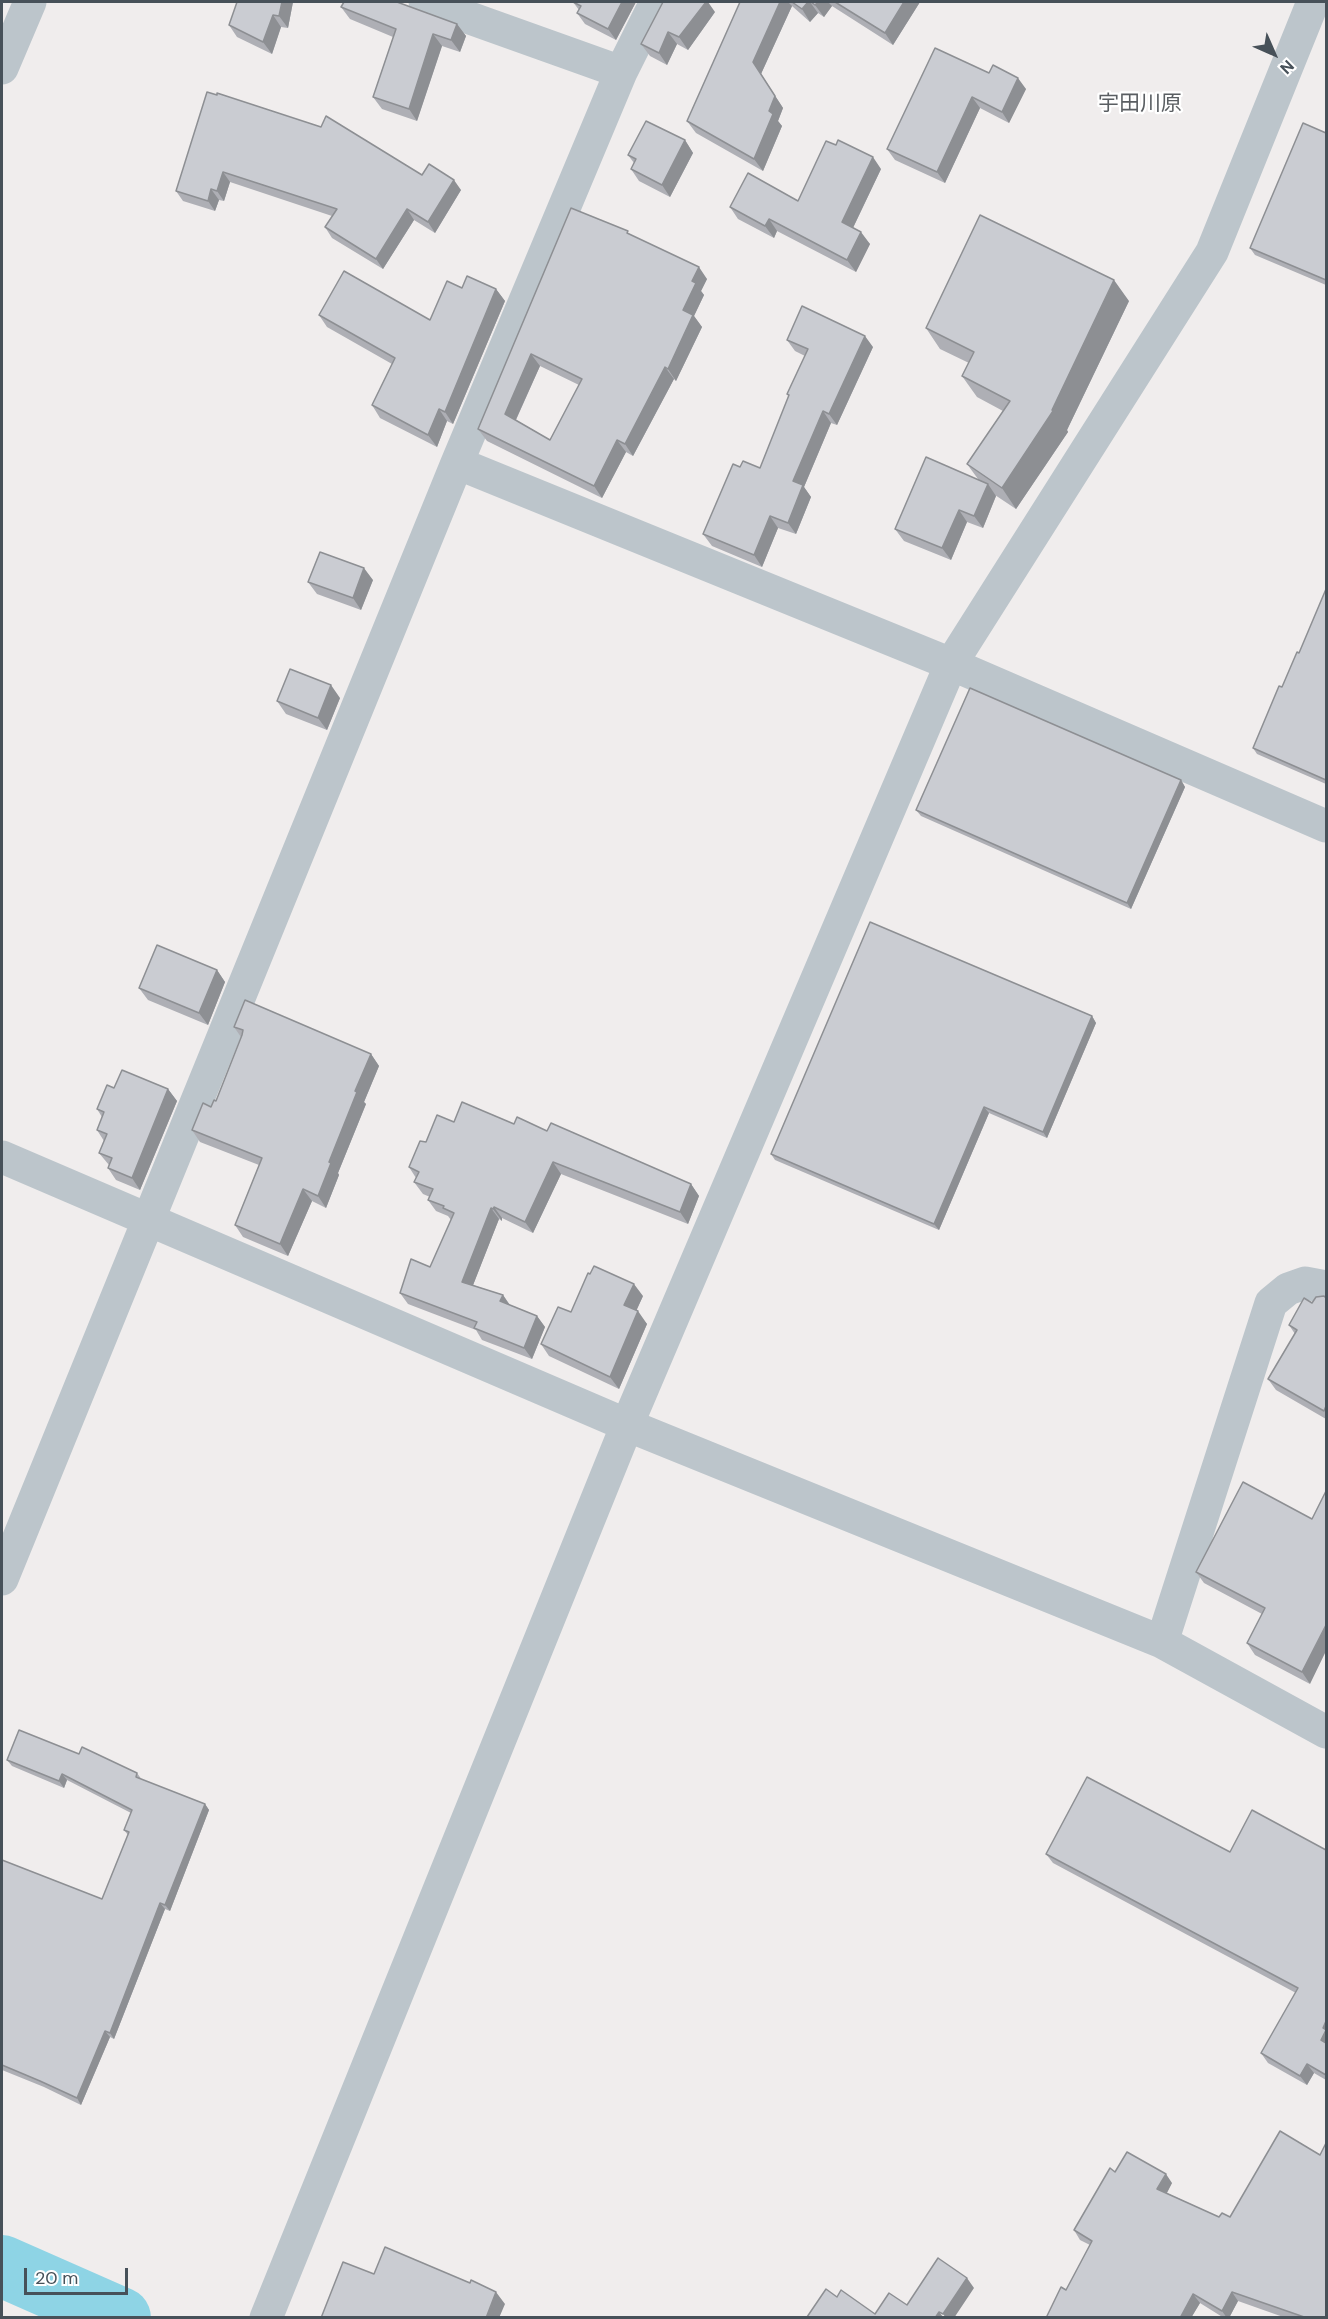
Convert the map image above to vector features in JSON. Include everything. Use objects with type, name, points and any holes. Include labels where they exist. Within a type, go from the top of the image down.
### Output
[{"type":"street","points":[[2,69],[30,2]]},
{"type":"street","points":[[425,2],[621,72]]},
{"type":"street","points":[[2,1579],[146,1220],[457,463],[621,72],[656,2]]},
{"type":"street","points":[[266,2318],[627,1425],[951,664],[1212,252],[1313,2]]},
{"type":"street","points":[[457,463],[951,664],[1326,826]]},
{"type":"street","points":[[2,1157],[627,1425],[1162,1642],[1326,1732]]},
{"type":"street","points":[[1162,1642],[1271,1303],[1288,1289],[1305,1283],[1321,1286],[1326,1290]]},
{"type":"building","points":[[237,2],[282,2],[279,16],[273,15],[263,42],[229,25]]},
{"type":"building","points":[[344,2],[397,2],[457,24],[451,40],[433,34],[409,109],[373,97],[396,29],[341,7]]},
{"type":"building","points":[[573,2],[622,2],[608,29],[577,13],[581,6]]},
{"type":"building","points":[[663,2],[706,2],[679,37],[668,32],[659,53],[641,44]]},
{"type":"building","points":[[740,2],[780,2],[753,62],[775,96],[769,111],[773,114],[754,159],[687,121]]},
{"type":"building","points":[[792,2],[808,2],[802,9]]},
{"type":"building","points":[[835,2],[904,2],[885,33]]},
{"type":"building","points":[[935,48],[989,73],[993,65],[1018,78],[1002,112],[972,97],[937,172],[887,149]]},
{"type":"building","points":[[207,92],[217,95],[217,93],[321,127],[326,116],[422,175],[429,164],[454,180],[428,222],[407,209],[376,259],[325,227],[337,209],[223,172],[217,191],[211,189],[208,201],[176,191]]},
{"type":"building","points":[[646,121],[685,140],[662,185],[631,169],[636,159],[628,155]]},
{"type":"building","points":[[1303,123],[1326,133],[1326,280],[1250,248]]},
{"type":"building","points":[[838,140],[873,157],[842,222],[861,232],[847,260],[769,219],[765,226],[730,207],[748,173],[798,201],[826,141],[836,145]]},
{"type":"building","points":[[571,208],[628,231],[627,233],[699,267],[692,281],[696,283],[683,310],[693,315],[668,369],[665,367],[625,444],[617,440],[594,486],[478,429]],"holes":[[[531,354],[582,379],[550,440],[505,414]]]},
{"type":"building","points":[[980,215],[1114,280],[1053,411],[1002,488],[967,464],[1010,401],[962,376],[974,352],[926,328]]},
{"type":"building","points":[[344,271],[430,320],[447,281],[462,288],[467,276],[496,289],[445,412],[439,409],[428,435],[372,405],[395,358],[319,315]]},
{"type":"building","points":[[802,306],[865,336],[829,414],[823,411],[793,481],[803,485],[788,523],[770,516],[754,555],[703,534],[733,464],[740,467],[743,461],[760,468],[789,395],[787,394],[808,349],[787,340]]},
{"type":"building","points":[[926,457],[988,484],[974,516],[959,510],[942,548],[895,529]]},
{"type":"building","points":[[320,552],[364,568],[353,598],[308,582]]},
{"type":"building","points":[[1326,589],[1326,780],[1253,748],[1279,686],[1282,687],[1297,652],[1299,653]]},
{"type":"building","points":[[290,669],[331,685],[318,718],[277,701]]},
{"type":"building","points":[[970,688],[1181,780],[1127,903],[916,810]]},
{"type":"building","points":[[870,922],[1092,1016],[1043,1132],[984,1107],[934,1224],[771,1154]]},
{"type":"building","points":[[157,945],[217,970],[199,1013],[139,988]]},
{"type":"building","points":[[245,1000],[371,1054],[355,1091],[357,1092],[318,1196],[303,1189],[280,1244],[235,1225],[262,1158],[192,1130],[203,1103],[211,1107],[214,1100],[216,1101],[242,1035],[243,1030],[234,1027]]},
{"type":"building","points":[[122,1070],[168,1089],[132,1178],[108,1168],[112,1158],[99,1153],[107,1134],[97,1130],[104,1112],[97,1109],[107,1085],[114,1088]]},
{"type":"building","points":[[462,1102],[514,1124],[517,1117],[547,1131],[551,1123],[691,1184],[680,1212],[553,1162],[525,1222],[494,1207],[491,1208],[462,1282],[503,1295],[500,1301],[537,1316],[524,1348],[474,1328],[477,1322],[400,1293],[411,1259],[430,1267],[454,1213],[428,1200],[433,1189],[414,1182],[419,1172],[409,1167],[420,1141],[426,1142],[437,1115],[454,1122]]},
{"type":"building","points":[[594,1266],[634,1284],[624,1305],[638,1311],[610,1377],[541,1344],[558,1307],[571,1312],[588,1273],[590,1274]]},
{"type":"building","points":[[1316,1297],[1326,1298],[1326,1406],[1324,1411],[1268,1379],[1297,1330],[1289,1325],[1304,1298],[1312,1303]]},
{"type":"building","points":[[1243,1482],[1312,1519],[1326,1491],[1326,1625],[1302,1672],[1247,1643],[1265,1608],[1196,1572]]},
{"type":"building","points":[[19,1730],[79,1754],[82,1747],[137,1773],[136,1777],[205,1804],[165,1905],[160,1903],[110,2033],[105,2031],[77,2098],[2,2065],[2,1860],[102,1899],[129,1832],[124,1830],[132,1810],[62,1774],[59,1781],[7,1760]]},
{"type":"building","points":[[1087,1777],[1230,1852],[1252,1810],[1326,1850],[1326,2021],[1323,2028],[1326,2030],[1321,2040],[1326,2043],[1326,2075],[1307,2064],[1300,2076],[1261,2053],[1298,1988],[1046,1854]]},
{"type":"building","points":[[1280,2131],[1320,2155],[1326,2143],[1326,2318],[1307,2318],[1232,2292],[1222,2311],[1193,2294],[1180,2318],[1046,2318],[1061,2287],[1066,2290],[1092,2241],[1074,2230],[1110,2168],[1115,2172],[1127,2152],[1166,2174],[1157,2189],[1219,2217],[1222,2213],[1230,2217]]},
{"type":"building","points":[[385,2247],[496,2292],[486,2318],[321,2318],[343,2262],[374,2274]]},
{"type":"building","points":[[938,2258],[967,2278],[943,2314],[939,2312],[935,2318],[807,2317],[826,2289],[837,2297],[841,2290],[875,2314],[889,2293],[907,2305]]},
{"type":"waterway","points":[[2,2266],[120,2318]]},
{"type":"district","name":"宇田川原","points":[[1140,104]]}]
